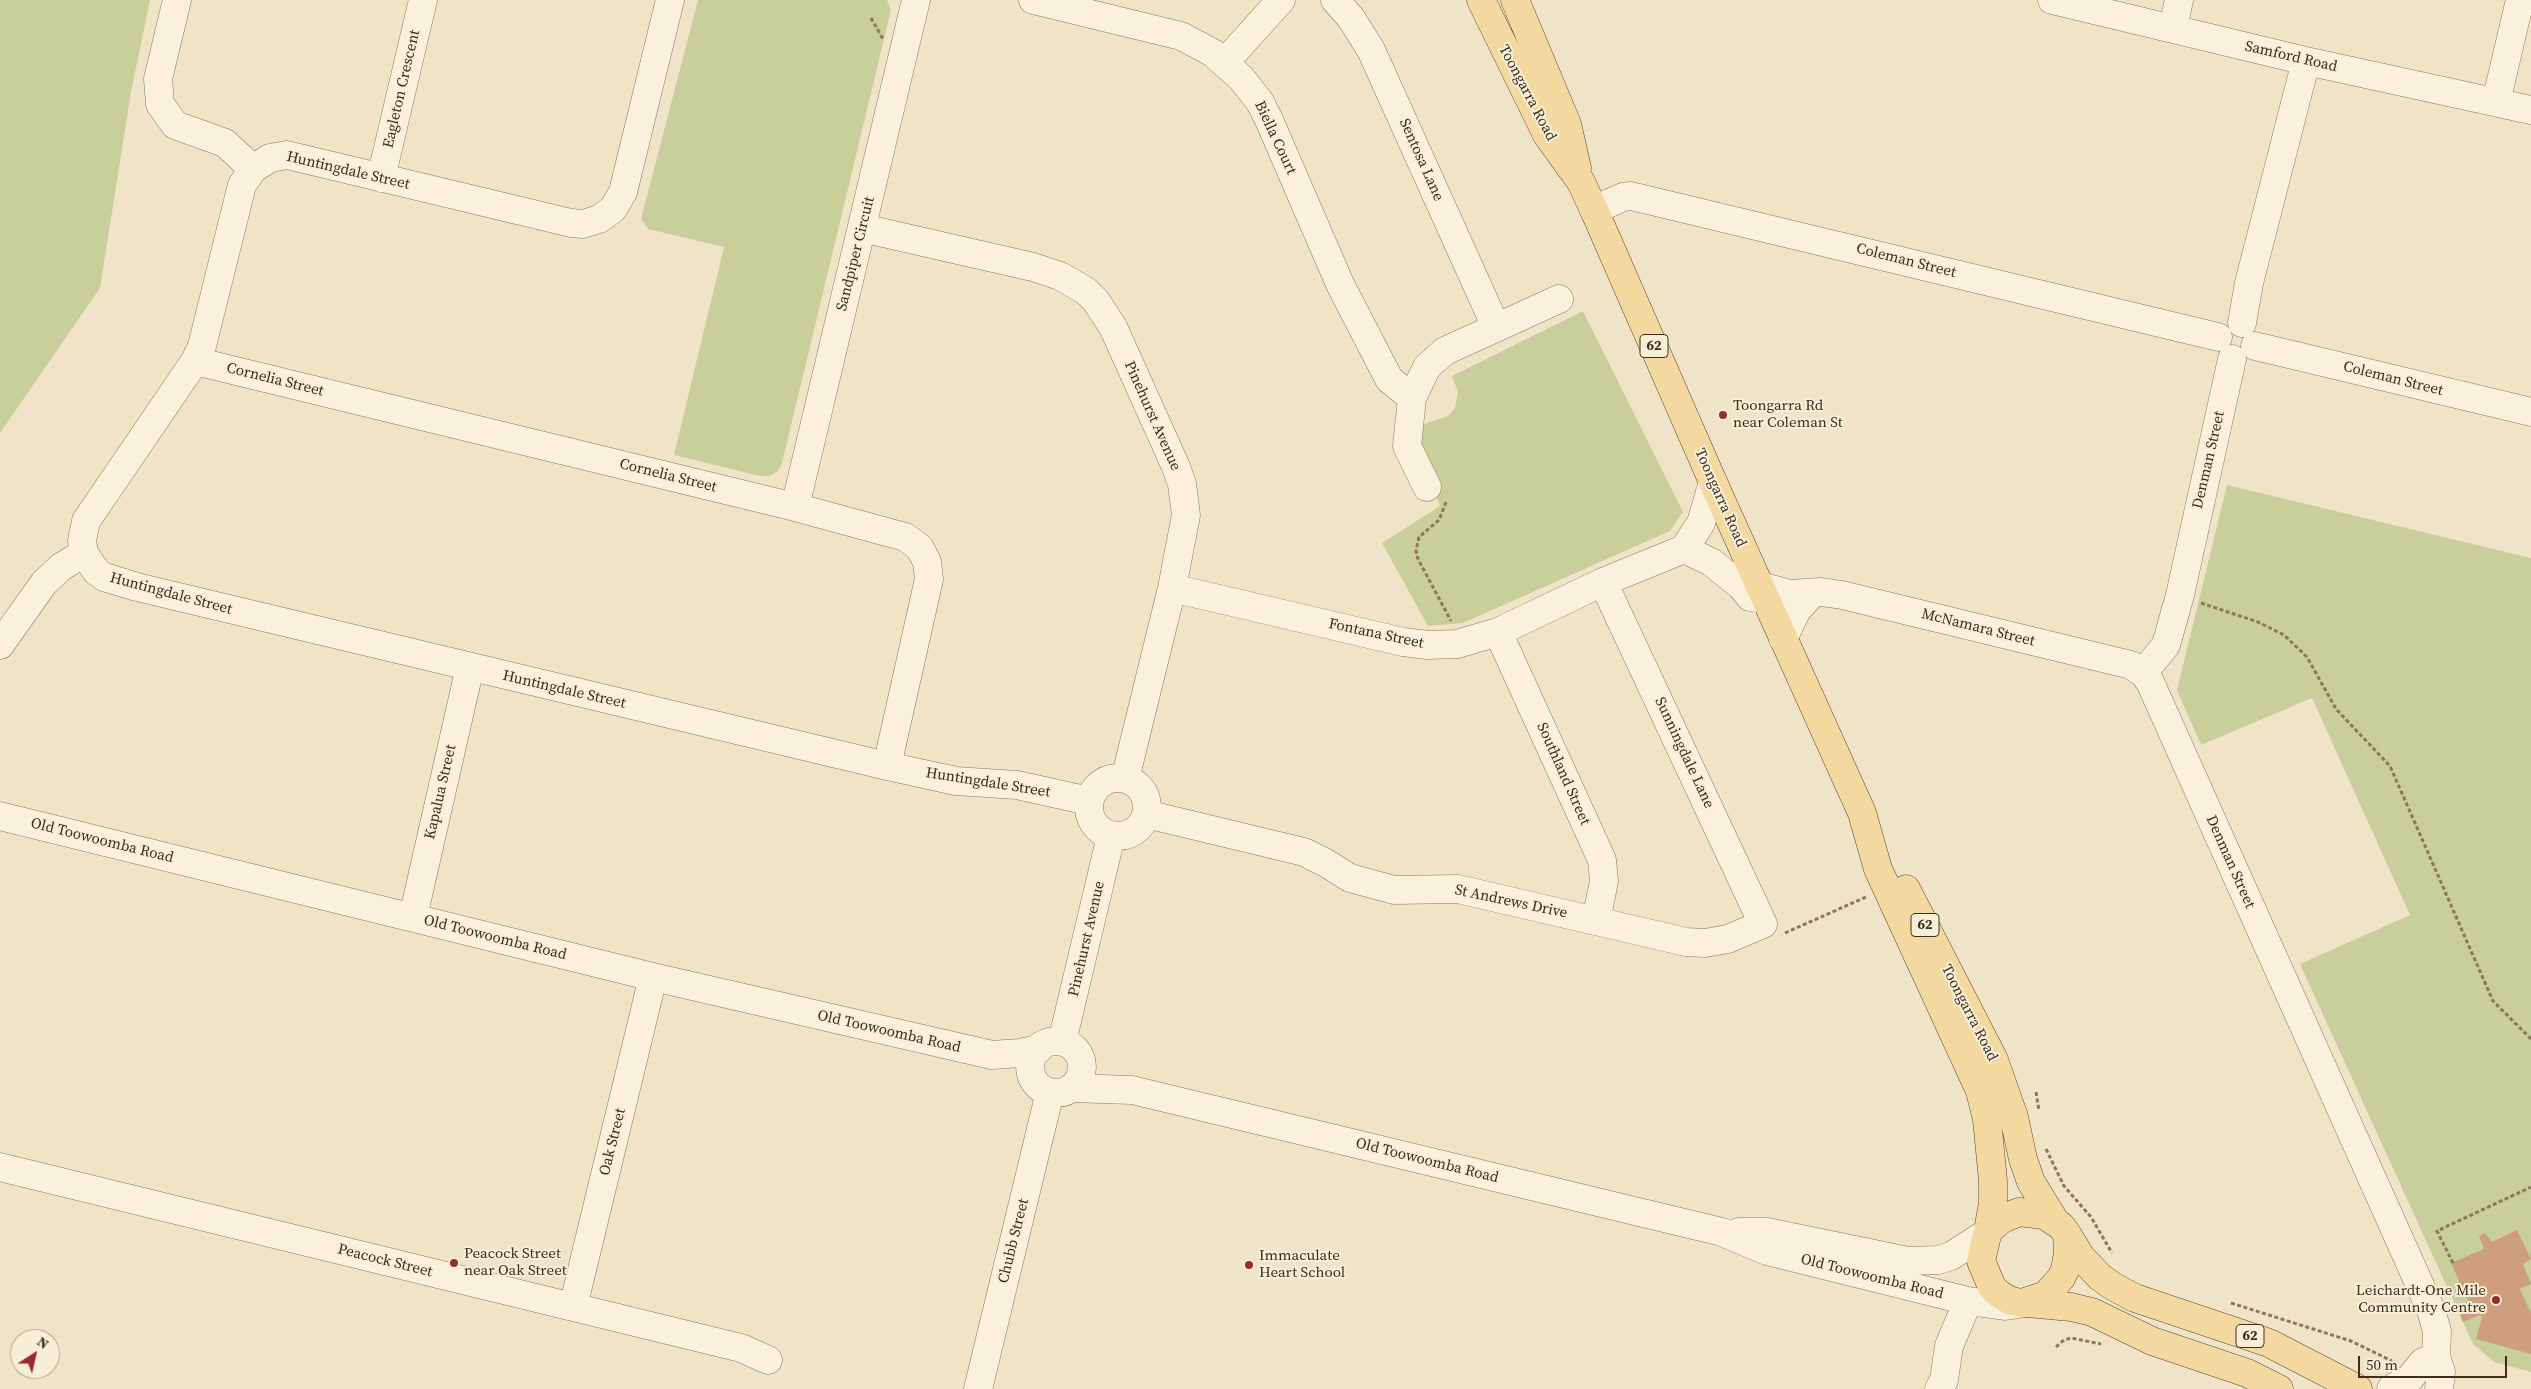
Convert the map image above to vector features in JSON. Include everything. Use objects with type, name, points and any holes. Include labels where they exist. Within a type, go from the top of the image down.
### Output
[{"type":"main road","name":"Toongarra Road","points":[[1481,0],[1547,135],[1581,182],[1862,813],[1893,862],[1994,1060],[2014,1117],[2031,1182],[2061,1228]]},
{"type":"main road","name":"Toongarra Road","points":[[1515,0],[1567,124],[1581,182]]},
{"type":"main road","name":"Toongarra Road","points":[[1862,813],[1878,869],[1980,1091],[1987,1119],[1993,1181],[1993,1203],[1988,1232]]},
{"type":"main road","points":[[1988,1232],[2002,1219],[2019,1212],[2036,1213],[2061,1228],[2068,1253],[2062,1278],[2046,1295],[2027,1303]]},
{"type":"main road","name":"62","points":[[2061,1228],[2081,1257],[2100,1277],[2135,1298],[2269,1343],[2358,1389]]},
{"type":"main road","name":"62","points":[[1988,1232],[1981,1261],[1992,1287],[2011,1301],[2027,1303]]},
{"type":"main road","points":[[2135,1298],[2162,1322],[2264,1358],[2281,1369],[2286,1376],[2286,1389]]},
{"type":"main road","name":"Old Toowoomba Road","points":[[2027,1303],[2071,1307],[2092,1312],[2152,1341],[2252,1381],[2279,1389]]},
{"type":"street","points":[[0,645],[44,583],[61,567],[84,553],[82,541],[86,521],[195,361],[208,331],[242,185],[253,169],[225,143],[176,125],[160,104],[158,80],[177,0]]},
{"type":"street","name":"Eagleton Crescent","points":[[381,178],[423,0]]},
{"type":"street","name":"Huntingdale Street","points":[[253,169],[270,158],[287,155],[572,223],[592,222],[606,215],[619,202],[623,192],[670,0]]},
{"type":"street","name":"Sandpiper Circuit","points":[[795,507],[916,0]]},
{"type":"street","name":"Biella Court","points":[[1033,0],[1181,36],[1206,49],[1225,62],[1250,88],[1264,109],[1340,284],[1388,379],[1412,398]]},
{"type":"street","points":[[1225,62],[1281,0]]},
{"type":"street","name":"Sentosa Lane","points":[[1335,0],[1351,18],[1371,50],[1496,327]]},
{"type":"street","name":"Samford Road","points":[[2052,0],[2306,61],[2531,110]]},
{"type":"street","points":[[2173,28],[2179,0]]},
{"type":"street","points":[[2496,102],[2520,0]]},
{"type":"street","name":"Denman Street","points":[[2306,61],[2248,283],[2237,341],[2180,595],[2166,645],[2143,672],[2150,682],[2431,1310],[2436,1331],[2436,1357],[2441,1372],[2438,1389]]},
{"type":"street","name":"Coleman Street","points":[[1594,210],[1623,197],[1631,196],[2531,412]]},
{"type":"street","name":"Pinehurst Avenue","points":[[862,228],[1033,267],[1075,282],[1096,301],[1112,327],[1182,484],[1186,515],[1172,588],[1125,779]]},
{"type":"street","points":[[1437,491],[1407,446],[1412,398],[1427,367],[1445,351],[1559,299]]},
{"type":"street","name":"Cornelia Street","points":[[195,361],[795,507],[904,537],[918,547],[927,562],[928,588],[886,766]]},
{"type":"street","points":[[1713,482],[1702,523],[1684,548],[1711,562],[1741,586],[1750,597],[1763,593]]},
{"type":"street","name":"Fontana Street","points":[[1172,588],[1403,642],[1427,645],[1457,644],[1498,632],[1603,582],[1684,548]]},
{"type":"street","name":"Huntingdale Street","points":[[84,553],[96,571],[114,581],[886,766],[956,781],[1016,785],[1089,801]]},
{"type":"street","name":"Sunningdale Lane","points":[[1603,582],[1763,924]]},
{"type":"street","name":"McNamara Street","points":[[1763,593],[1812,594],[1821,592],[1842,595],[2131,665],[2143,672]]},
{"type":"street","points":[[1783,639],[1797,610],[1812,594]]},
{"type":"street","name":"Southland Street","points":[[1498,632],[1602,860],[1604,881],[1596,921]]},
{"type":"street","name":"Kapalua Street","points":[[413,917],[470,667]]},
{"type":"street","points":[[1125,779],[1133,782],[1145,796],[1146,814],[1137,830],[1129,834],[1111,836],[1103,832],[1091,819],[1089,801],[1098,785],[1106,780],[1125,779]]},
{"type":"street","name":"St Andrews Drive","points":[[1146,814],[1304,852],[1350,878],[1394,890],[1458,889],[1686,942],[1705,943],[1728,939],[1763,924]]},
{"type":"street","name":"Old Toowoomba Road","points":[[0,816],[653,977],[992,1055],[1052,1087],[1132,1090],[1722,1232],[1766,1251],[1968,1301],[2006,1306],[2027,1303]]},
{"type":"street","name":"Pinehurst Avenue","points":[[1061,1050],[1111,836]]},
{"type":"street","name":"Oak Street","points":[[572,1307],[653,977]]},
{"type":"street","points":[[1061,1050],[1081,1075],[1052,1087],[1031,1064],[1061,1050]]},
{"type":"street","name":"Old Toowoomba Road","points":[[992,1055],[1061,1050],[1132,1090]]},
{"type":"street","name":"Chubb Street","points":[[978,1389],[1052,1087]]},
{"type":"street","name":"Peacock Street","points":[[0,1167],[741,1348],[768,1360]]},
{"type":"street","name":"Old Toowoomba Road","points":[[1722,1232],[1767,1232],[1908,1261],[1938,1260],[1951,1256],[1988,1232]]},
{"type":"street","points":[[1937,1388],[1944,1380],[1949,1346],[1968,1301]]},
{"type":"street","points":[[2396,1377],[2410,1378],[2423,1362],[2436,1357]]},
{"type":"path","points":[[870,18],[887,46]]},
{"type":"path","points":[[1437,491],[1443,514],[1420,537],[1416,551],[1418,559],[1453,625]]},
{"type":"path","points":[[2180,595],[2258,622],[2284,635],[2306,657],[2336,709],[2390,766],[2493,1001],[2531,1040]]},
{"type":"path","points":[[1763,924],[1775,937],[1856,901]]},
{"type":"path","points":[[2046,1147],[2064,1186],[2091,1217],[2111,1251],[2117,1257]]},
{"type":"path","points":[[2453,1263],[2437,1231],[2531,1187]]},
{"type":"path","points":[[2223,1301],[2351,1341],[2396,1377]]},
{"type":"green space","points":[[0,0],[150,0],[131,92],[100,288],[0,433]]},
{"type":"green space","points":[[698,0],[887,0],[891,10],[782,463],[778,471],[770,476],[760,476],[674,455],[724,247],[648,229],[641,219]]},
{"type":"green space","points":[[1583,311],[1683,512],[1670,531],[1463,623],[1428,626],[1382,543],[1440,506],[1421,452],[1421,425],[1448,416],[1455,408],[1458,392],[1452,376]]},
{"type":"green space","points":[[2227,485],[2531,558],[2531,1372],[2494,1362],[2473,1344],[2300,964],[2410,915],[2312,698],[2201,745],[2177,690]]},
{"type":"building","name":"Leichardt-One Mile Community Centre","points":[[2517,1230],[2531,1259],[2523,1264],[2531,1284],[2520,1289],[2531,1313],[2531,1354],[2476,1339],[2482,1317],[2480,1315],[2463,1322],[2460,1315],[2472,1310],[2451,1263],[2484,1249],[2479,1236],[2485,1233],[2492,1242]]},
{"type":"place","name":"Toongarra Rd near Coleman St","points":[[1723,415]]},
{"type":"place","name":"Peacock Street near Oak Street","points":[[454,1263]]},
{"type":"place","name":"Immaculate Heart School","points":[[1249,1265]]},
{"type":"place","name":"Leichardt-One Mile Community Centre","points":[[2496,1300]]}]
